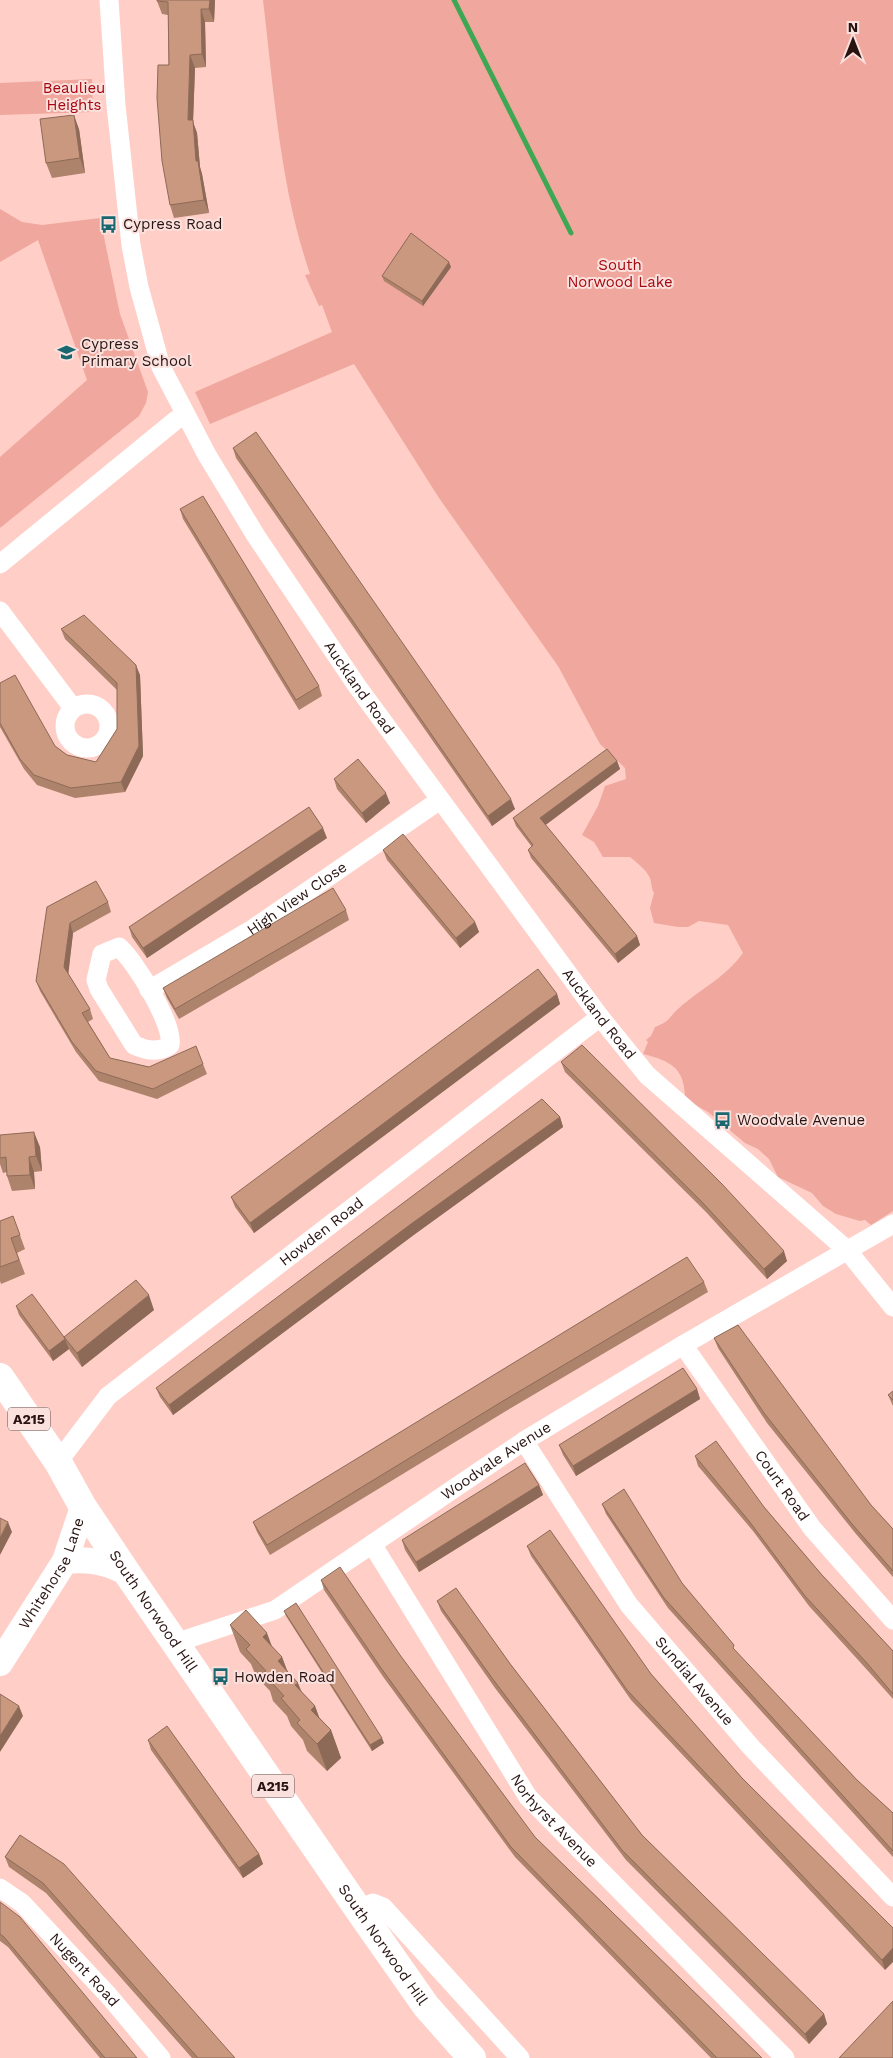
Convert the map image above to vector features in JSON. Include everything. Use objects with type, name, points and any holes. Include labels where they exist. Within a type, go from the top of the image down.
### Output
[{"type":"main road","name":"South Norwood Hill","points":[[0,1377],[58,1462],[82,1506],[126,1573],[358,1909],[426,2006],[471,2058]]},
{"type":"main road","name":"Whitehorse Lane","points":[[0,1663],[64,1562],[82,1506]]},
{"type":"main road","points":[[64,1562],[84,1560],[110,1563],[126,1573]]},
{"type":"street","name":"Auckland Road","points":[[109,0],[116,105],[131,245],[155,348],[172,391],[207,455],[256,536],[357,686],[600,1017],[647,1075],[847,1250],[893,1306]]},
{"type":"street","points":[[0,564],[176,420],[186,416]]},
{"type":"street","points":[[0,611],[73,708]]},
{"type":"street","name":"High View Close","points":[[149,990],[251,930],[440,800]]},
{"type":"street","points":[[118,947],[125,952],[149,990],[172,1037],[170,1045],[165,1049],[143,1049],[134,1045],[128,1038],[99,990],[96,980],[102,954],[118,947]]},
{"type":"street","name":"Howden Road","points":[[58,1462],[108,1396],[600,1017]]},
{"type":"street","name":"Woodvale Avenue","points":[[175,1644],[275,1610],[524,1441],[683,1345],[893,1224]]},
{"type":"street","name":"Court Road","points":[[683,1345],[812,1528],[893,1620]]},
{"type":"street","name":"Sundial Avenue","points":[[524,1441],[628,1605],[751,1747],[893,1897]]},
{"type":"street","name":"Norhyrst Avenue","points":[[372,1544],[528,1797],[786,2058]]},
{"type":"street","name":"Nugent Road","points":[[0,1888],[22,1903],[109,1996],[162,2058]]},
{"type":"street","points":[[358,1909],[373,1903],[383,1907],[520,2058]]},
{"type":"green space","name":"South Norwood Lake","points":[[263,0],[893,0],[893,1211],[871,1225],[865,1220],[860,1221],[836,1214],[823,1206],[812,1193],[778,1177],[769,1159],[758,1149],[745,1143],[708,1112],[685,1099],[682,1080],[674,1067],[669,1063],[643,1054],[648,1042],[646,1040],[651,1036],[655,1027],[666,1021],[686,1002],[720,976],[743,953],[728,925],[699,921],[688,927],[678,927],[654,923],[650,908],[654,893],[650,878],[646,872],[630,857],[603,857],[594,842],[582,835],[598,806],[605,786],[626,779],[625,768],[600,744],[558,666],[439,498],[354,364],[210,424],[195,392],[332,332],[322,305],[319,306],[305,275],[310,274],[300,241],[285,173],[279,138]]},
{"type":"green space","name":"Beaulieu Heights","points":[[92,79],[93,112],[0,115],[0,83]]},
{"type":"green space","name":"Cypress Primary School","points":[[0,209],[22,222],[42,225],[100,218],[120,314],[148,392],[146,403],[139,416],[0,528],[0,457],[87,380],[38,240],[0,262]]},
{"type":"building","points":[[157,0],[210,0],[209,9],[201,9],[202,54],[190,55],[188,120],[193,120],[196,161],[198,161],[204,200],[170,205],[162,161],[157,98],[158,65],[169,65],[168,2]]},
{"type":"building","points":[[74,115],[80,158],[46,163],[40,119]]},
{"type":"building","points":[[411,233],[449,262],[422,301],[382,276]]},
{"type":"building","points":[[256,432],[511,799],[488,816],[233,448]]},
{"type":"building","points":[[203,496],[319,686],[296,700],[180,509]]},
{"type":"building","points":[[84,615],[136,665],[139,746],[121,782],[71,788],[34,775],[20,759],[0,723],[0,683],[15,675],[55,746],[67,755],[96,762],[117,729],[117,683],[61,629]]},
{"type":"building","points":[[607,749],[617,761],[540,818],[637,936],[615,954],[528,850],[533,845],[513,818]]},
{"type":"building","points":[[358,759],[386,793],[362,813],[334,779]]},
{"type":"building","points":[[309,807],[323,828],[143,948],[129,927]]},
{"type":"building","points":[[403,834],[475,922],[456,938],[383,850]]},
{"type":"building","points":[[96,881],[108,902],[70,923],[64,967],[90,1009],[82,1013],[110,1058],[149,1067],[196,1046],[203,1064],[153,1089],[96,1071],[72,1042],[36,981],[47,907]]},
{"type":"building","points":[[333,888],[346,910],[175,1009],[163,988]]},
{"type":"building","points":[[538,969],[557,994],[250,1223],[231,1197]]},
{"type":"building","points":[[582,1045],[722,1184],[784,1251],[764,1269],[702,1202],[561,1062]]},
{"type":"building","points":[[542,1099],[560,1117],[411,1224],[169,1405],[156,1388]]},
{"type":"building","points":[[34,1132],[36,1156],[29,1157],[30,1175],[7,1176],[6,1157],[0,1158],[0,1135]]},
{"type":"building","points":[[13,1216],[20,1235],[11,1238],[19,1260],[0,1267],[0,1221]]},
{"type":"building","points":[[687,1257],[704,1282],[503,1401],[267,1545],[253,1522]]},
{"type":"building","points":[[136,1280],[149,1295],[77,1353],[64,1337]]},
{"type":"building","points":[[32,1294],[65,1339],[49,1351],[16,1306]]},
{"type":"building","points":[[738,1325],[871,1505],[893,1529],[893,1571],[852,1524],[764,1413],[714,1338]]},
{"type":"building","points":[[683,1368],[697,1389],[573,1466],[559,1445]]},
{"type":"building","points":[[893,1391],[893,1400],[888,1395]]},
{"type":"building","points":[[716,1441],[764,1507],[822,1575],[893,1651],[893,1694],[805,1596],[749,1521],[695,1456]]},
{"type":"building","points":[[525,1463],[539,1485],[416,1562],[402,1540]]},
{"type":"building","points":[[624,1489],[682,1583],[734,1645],[733,1648],[857,1780],[893,1813],[893,1851],[664,1598],[602,1504]]},
{"type":"building","points":[[0,1518],[8,1522],[0,1538]]},
{"type":"building","points":[[550,1530],[651,1674],[742,1778],[893,1928],[893,1948],[882,1960],[627,1690],[527,1546]]},
{"type":"building","points":[[340,1567],[400,1655],[535,1837],[762,2058],[717,2058],[511,1847],[381,1668],[321,1580]]},
{"type":"building","points":[[456,1588],[511,1665],[642,1835],[824,2014],[805,2034],[622,1850],[492,1678],[437,1601]]},
{"type":"building","points":[[296,1603],[382,1738],[370,1745],[284,1611]]},
{"type":"building","points":[[246,1610],[267,1633],[263,1637],[282,1657],[278,1661],[298,1683],[295,1685],[315,1706],[311,1710],[331,1730],[317,1744],[297,1723],[300,1720],[281,1698],[284,1696],[263,1673],[266,1671],[246,1649],[250,1645],[230,1625]]},
{"type":"building","points":[[0,1694],[19,1706],[0,1736]]},
{"type":"building","points":[[167,1726],[259,1854],[239,1868],[148,1740]]},
{"type":"building","points":[[20,1835],[64,1864],[235,2058],[198,2058],[43,1883],[5,1857]]},
{"type":"building","points":[[0,1902],[20,1917],[137,2058],[105,2058],[0,1934]]},
{"type":"building","points":[[893,2001],[893,2058],[839,2058]]},
{"type":"waterway","points":[[454,0],[571,233]]},
{"type":"place","name":"Cypress Road","points":[[109,224]]},
{"type":"place","name":"Cypress Primary School","points":[[67,353]]},
{"type":"place","name":"Woodvale Avenue","points":[[723,1120]]},
{"type":"place","name":"Howden Road","points":[[220,1677]]}]
